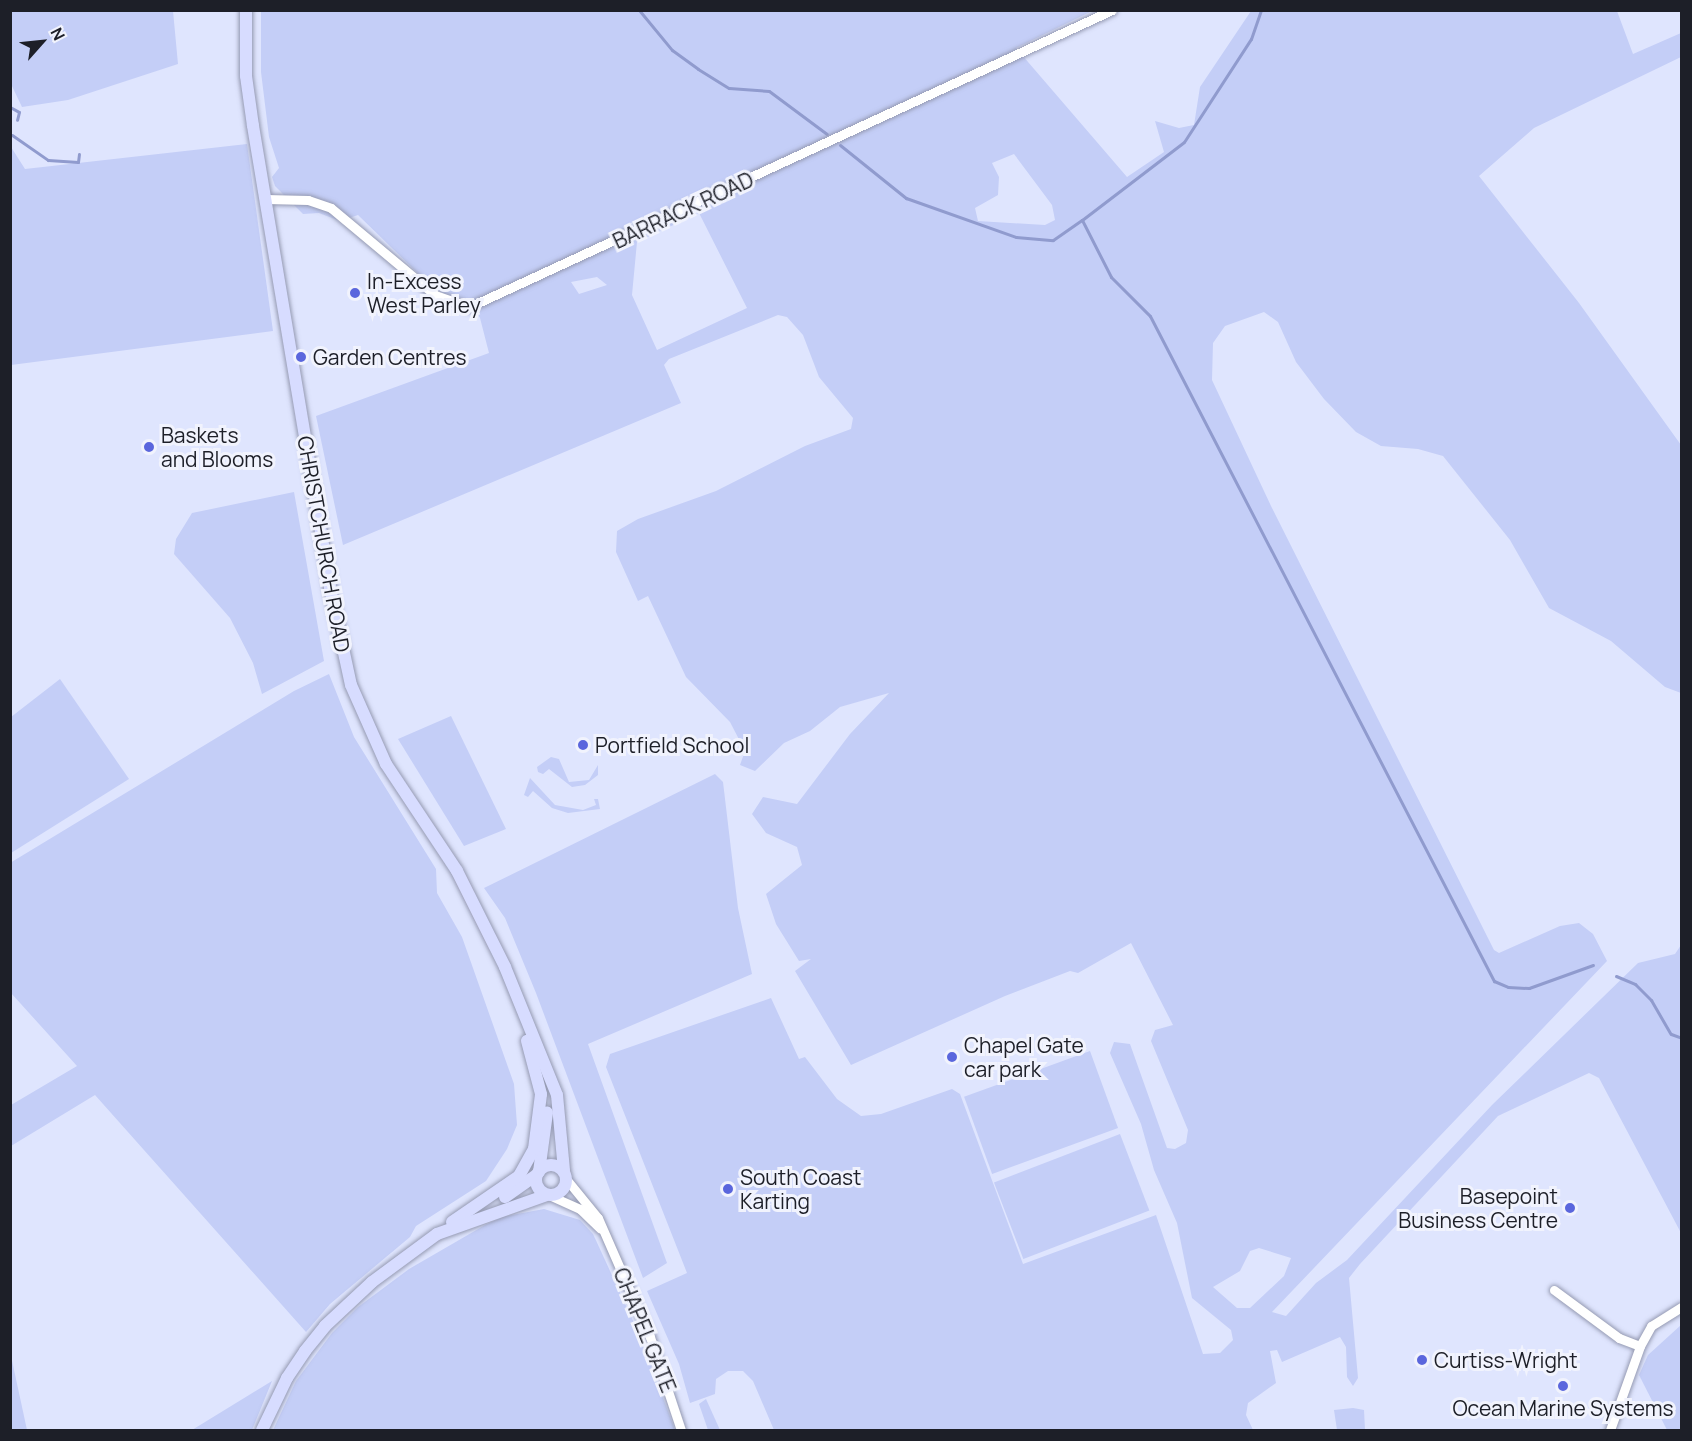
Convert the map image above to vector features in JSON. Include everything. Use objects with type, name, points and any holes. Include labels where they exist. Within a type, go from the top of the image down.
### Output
[{"type":"main road","name":"CHRISTCHURCH ROAD","points":[[246,10],[246,75],[330,588],[351,685],[386,764],[457,871],[484,920],[557,1095],[566,1176]]},
{"type":"main road","points":[[262,1431],[287,1378],[325,1326],[372,1282],[510,1184],[534,1149],[541,1094],[524,1016]]},
{"type":"main road","name":"CHRISTCHURCH ROAD","points":[[532,1036],[548,1101],[547,1132],[538,1173]]},
{"type":"main road","points":[[437,1234],[463,1223],[563,1190],[566,1176],[551,1165],[463,1223]]},
{"type":"main road","points":[[538,1173],[537,1185],[549,1195]]},
{"type":"street","name":"BARRACK ROAD","points":[[266,199],[308,200],[331,208],[435,295],[469,307],[1112,10]]},
{"type":"street","name":"CHAPEL GATE","points":[[566,1176],[594,1209],[650,1337],[681,1431]]},
{"type":"street","name":"CHAPEL GATE","points":[[549,1195],[580,1209],[604,1232]]},
{"type":"street","points":[[1554,1290],[1620,1338],[1640,1346]]},
{"type":"street","points":[[1610,1431],[1640,1346],[1651,1326],[1682,1307]]},
{"type":"shaded area","points":[[11,10],[173,11],[178,64],[68,100],[22,107],[11,84]]},
{"type":"shaded area","points":[[261,11],[1092,11],[1016,48],[1127,177],[1164,152],[1155,121],[1179,128],[1194,125],[1200,87],[1251,11],[1617,11],[1633,54],[1681,33],[1681,57],[1534,128],[1479,176],[1579,303],[1681,445],[1681,693],[1665,687],[1611,641],[1549,608],[1510,540],[1443,456],[1418,449],[1381,446],[1356,432],[1324,399],[1296,362],[1278,322],[1264,312],[1225,326],[1213,343],[1212,380],[1271,506],[1494,950],[1499,953],[1560,926],[1579,923],[1593,934],[1607,961],[1272,1312],[1286,1316],[1316,1283],[1347,1260],[1492,1105],[1638,963],[1675,954],[1681,945],[1681,1233],[1599,1078],[1589,1073],[1498,1116],[1349,1278],[1358,1378],[1353,1386],[1347,1377],[1346,1347],[1340,1337],[1282,1362],[1277,1350],[1270,1351],[1276,1383],[1248,1403],[1246,1415],[1253,1430],[774,1430],[753,1381],[743,1371],[728,1371],[716,1379],[715,1394],[690,1403],[679,1364],[647,1291],[687,1273],[606,1067],[610,1054],[771,998],[799,1059],[805,1057],[837,1099],[861,1116],[881,1114],[952,1089],[960,1094],[1023,1264],[1156,1215],[1203,1354],[1220,1353],[1233,1340],[1231,1330],[1192,1298],[1177,1223],[1154,1170],[1141,1124],[1110,1053],[1114,1042],[1130,1044],[1167,1148],[1175,1149],[1186,1143],[1188,1130],[1151,1041],[1155,1030],[1173,1025],[1131,943],[1078,973],[1070,971],[1005,996],[851,1065],[795,971],[811,959],[799,961],[776,924],[766,894],[802,865],[797,847],[766,833],[752,814],[763,797],[797,804],[850,734],[889,693],[840,707],[810,731],[784,743],[755,771],[740,765],[745,751],[730,722],[686,677],[648,596],[638,601],[616,552],[617,531],[638,519],[716,491],[805,446],[851,429],[853,418],[819,377],[803,335],[787,317],[778,315],[669,359],[664,365],[681,403],[343,545],[316,416],[489,353],[480,318],[467,299],[447,296],[429,284],[358,215],[340,221],[319,213],[303,214],[275,186],[272,177],[279,168],[269,137],[261,72]],"holes":[[[1014,154],[1052,205],[1055,220],[1045,225],[978,221],[975,208],[998,195],[999,177],[992,163]],[[699,213],[747,308],[657,350],[632,295],[637,242]],[[597,277],[607,285],[579,294],[571,282]],[[1259,1248],[1291,1258],[1284,1276],[1250,1308],[1237,1308],[1213,1287],[1240,1271],[1250,1251]]]},
{"type":"shaded area","points":[[247,144],[273,331],[11,365],[11,147],[25,169]]},
{"type":"shaded area","points":[[294,492],[324,661],[262,694],[253,663],[230,618],[174,554],[176,539],[192,513]]},
{"type":"shaded area","points":[[329,674],[354,737],[436,869],[437,893],[462,937],[514,1084],[517,1125],[507,1149],[486,1181],[416,1226],[410,1237],[330,1304],[306,1332],[95,1095],[11,1146],[11,1105],[77,1066],[11,993],[10,863],[294,691]]},
{"type":"shaded area","points":[[60,679],[129,779],[11,853],[11,717]]},
{"type":"shaded area","points":[[451,716],[506,829],[464,846],[398,739]]},
{"type":"shaded area","points":[[551,757],[559,759],[569,782],[589,780],[598,765],[598,775],[585,785],[572,787],[549,769],[543,774],[538,772],[537,767]]},
{"type":"shaded area","points":[[715,774],[723,782],[738,908],[752,974],[588,1044],[667,1263],[643,1278],[536,993],[505,918],[484,888]]},
{"type":"shaded area","points":[[530,778],[555,805],[583,810],[596,805],[594,799],[598,799],[600,809],[568,813],[552,808],[533,791],[528,797],[524,795]]},
{"type":"shaded area","points":[[1090,1051],[1118,1128],[992,1174],[964,1097]]},
{"type":"shaded area","points":[[1120,1134],[1149,1211],[1023,1259],[994,1182]]},
{"type":"shaded area","points":[[544,1209],[580,1220],[593,1234],[640,1336],[675,1430],[273,1430],[296,1381],[332,1333],[358,1307],[409,1269],[485,1225],[502,1217]]},
{"type":"shaded area","points":[[1681,1325],[1681,1430],[1667,1430],[1639,1375],[1648,1355]]},
{"type":"shaded area","points":[[11,1356],[27,1430],[11,1430]]},
{"type":"shaded area","points":[[272,1381],[252,1430],[192,1430]]},
{"type":"shaded area","points":[[706,1399],[720,1430],[708,1430],[699,1404]]},
{"type":"shaded area","points":[[1353,1408],[1364,1410],[1365,1430],[1337,1430],[1334,1410]]},
{"type":"waterway","points":[[639,10],[672,50],[698,69],[729,88],[769,91],[827,134]]},
{"type":"waterway","points":[[1082,220],[1184,142],[1251,39],[1261,10]]},
{"type":"waterway","points":[[10,107],[19,112],[17,120]]},
{"type":"waterway","points":[[12,135],[48,160],[78,162],[79,154]]},
{"type":"waterway","points":[[840,145],[906,198],[1016,237],[1053,240],[1082,220],[1111,277],[1150,316],[1494,981],[1508,987],[1529,988],[1593,965]]},
{"type":"waterway","points":[[1616,976],[1635,984],[1651,1000],[1671,1034],[1682,1038]]},
{"type":"place","name":"In-Excess West Parley","points":[[355,293]]},
{"type":"place","name":"Garden Centres","points":[[301,357]]},
{"type":"place","name":"Baskets and Blooms","points":[[149,447]]},
{"type":"place","name":"Portfield School","points":[[583,745]]},
{"type":"place","name":"Chapel Gate car park","points":[[952,1057]]},
{"type":"place","name":"South Coast Karting","points":[[728,1189]]},
{"type":"place","name":"Basepoint Business Centre","points":[[1570,1208]]},
{"type":"place","name":"Curtiss-Wright","points":[[1422,1360]]},
{"type":"place","name":"Ocean Marine Systems","points":[[1563,1386]]}]
